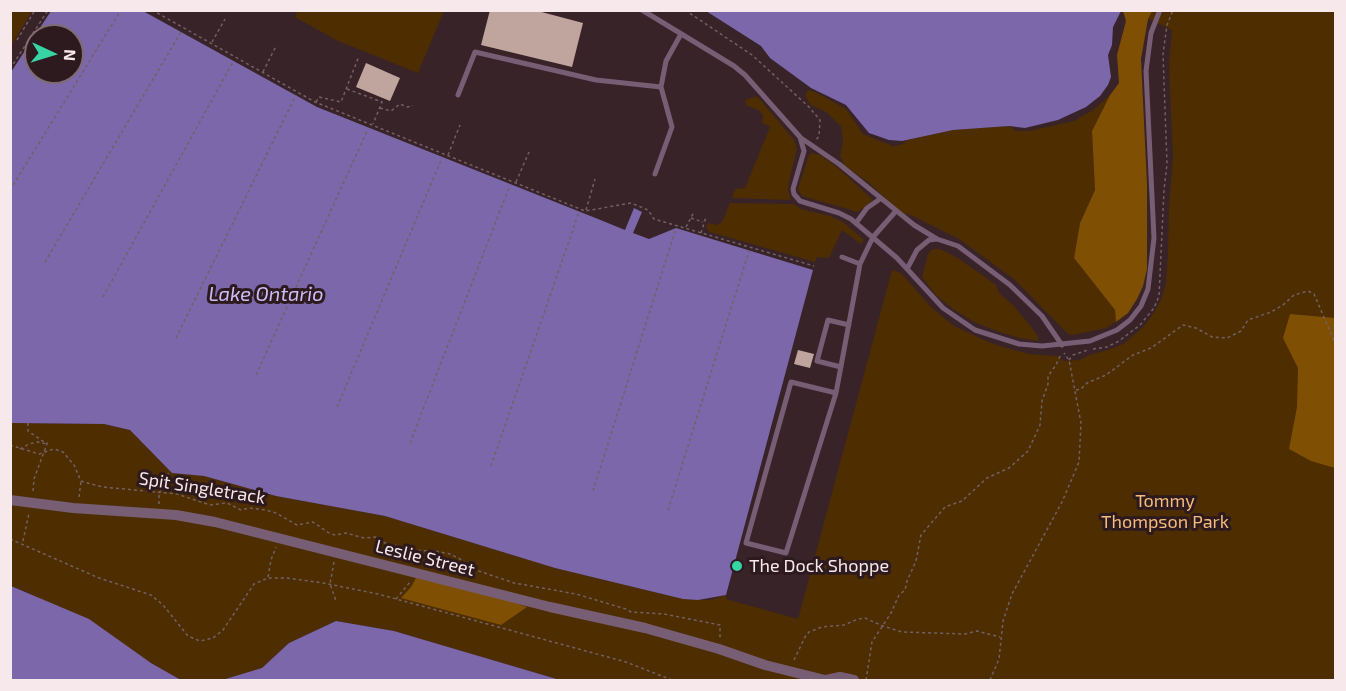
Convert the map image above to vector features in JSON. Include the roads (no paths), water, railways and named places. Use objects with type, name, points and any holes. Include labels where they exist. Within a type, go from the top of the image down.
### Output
[{"type":"street","name":"Leslie Street","points":[[10,501],[177,515],[214,522],[550,607],[645,628],[825,681],[840,677],[854,681]]},
{"type":"lane","points":[[642,10],[746,75],[800,138],[839,164],[914,225],[937,239],[958,246],[1010,285],[1042,316],[1063,346]]},
{"type":"lane","points":[[800,138],[804,151],[793,185],[797,198],[805,203],[839,213],[856,223],[907,269],[943,308],[975,330],[1019,345],[1063,346],[1090,341],[1117,330],[1130,320],[1141,306],[1148,289],[1154,238],[1146,71],[1152,33],[1160,10]]},
{"type":"lane","points":[[654,174],[672,127],[661,87],[666,61],[681,34]]},
{"type":"lane","points":[[458,95],[475,52],[596,80],[661,87]]},
{"type":"lane","points":[[856,223],[867,207],[880,199]]},
{"type":"lane","points":[[836,393],[791,382],[746,543],[786,553],[836,393],[860,264],[873,237],[896,211]]},
{"type":"lane","points":[[907,269],[922,244],[937,239]]},
{"type":"lane","points":[[842,257],[860,264]]},
{"type":"lane","points":[[841,367],[817,361],[828,320],[849,325]]},
{"type":"water","name":"Lake Ontario","points":[[51,11],[143,11],[317,107],[625,230],[634,208],[642,212],[633,233],[649,239],[676,228],[813,270],[726,595],[698,600],[683,599],[555,568],[385,516],[276,496],[204,476],[172,473],[130,430],[104,424],[11,423],[11,72],[24,52],[24,84],[84,84],[84,24],[42,24]]},
{"type":"water","points":[[706,11],[1121,11],[1113,27],[1112,45],[1108,55],[1111,77],[1100,96],[1086,107],[1058,120],[1025,128],[1009,126],[953,130],[902,141],[889,140],[869,133],[846,105],[811,88],[770,58],[761,46]]},
{"type":"water","points":[[11,586],[89,619],[151,663],[181,680],[11,680]]},
{"type":"water","points":[[336,621],[394,631],[560,680],[222,680],[262,668],[289,643]]},
{"type":"place","name":"The Dock Shoppe","points":[[737,566]]},
{"type":"park label","name":"Tommy Thompson Park","points":[[1165,511]]}]
